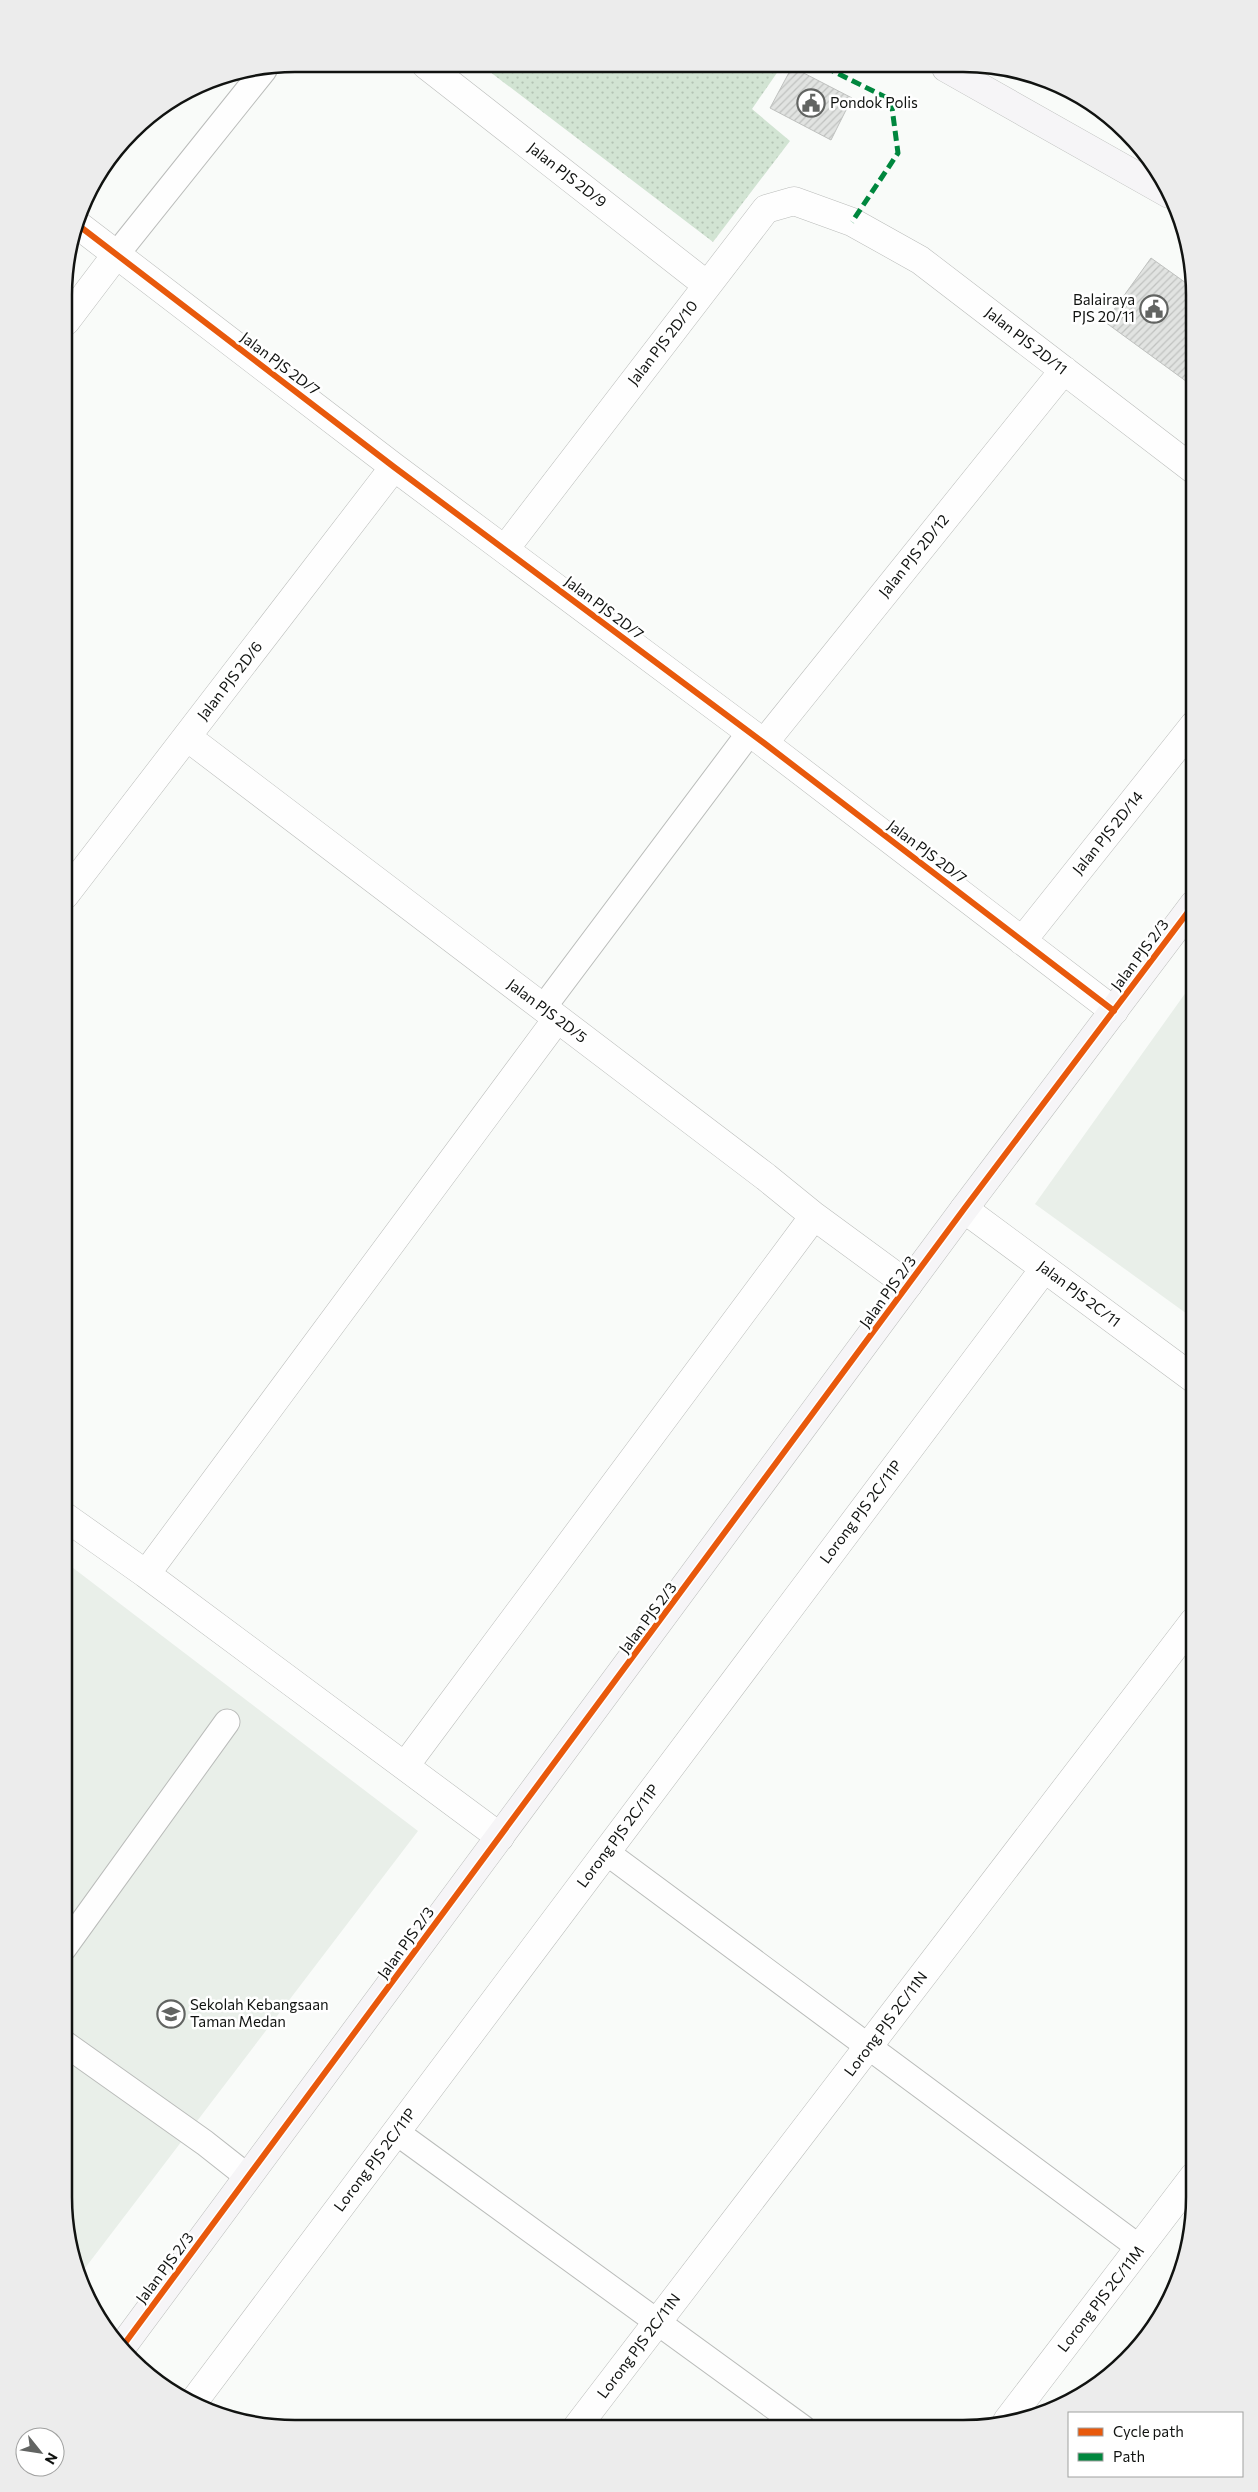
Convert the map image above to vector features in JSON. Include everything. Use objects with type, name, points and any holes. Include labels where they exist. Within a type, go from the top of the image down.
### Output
[{"type":"street","name":"Jalan PJS 2D/9","points":[[436,72],[708,286]]},
{"type":"street","points":[[953,72],[1158,188]]},
{"type":"street","name":"Jalan PJS 2D/10","points":[[505,549],[766,209],[794,201],[852,222]]},
{"type":"street","name":"Jalan PJS 2D/11","points":[[852,222],[920,260],[1186,464]]},
{"type":"street","name":"Jalan PJS 2D/7","points":[[83,229],[394,467],[757,738],[1114,1011]]},
{"type":"street","points":[[72,313],[116,255]]},
{"type":"street","name":"Jalan PJS 2D/12","points":[[757,738],[1064,370]]},
{"type":"street","name":"Jalan PJS 2D/6","points":[[72,879],[187,737],[394,467]]},
{"type":"street","name":"Jalan PJS 2D/14","points":[[1022,941],[1186,735]]},
{"type":"street","name":"Jalan PJS 2D/5","points":[[187,737],[766,1177],[814,1216],[908,1285]]},
{"type":"street","name":"Jalan PJS 2/3","points":[[126,2342],[964,1209],[1186,915]]},
{"type":"street","points":[[146,1574],[550,1013]]},
{"type":"street","name":"Jalan PJS 2C/11","points":[[964,1209],[1186,1373]]},
{"type":"street","points":[[405,1766],[814,1216]]},
{"type":"street","name":"Lorong PJS 2C/11P","points":[[197,2397],[1044,1269]]},
{"type":"street","points":[[72,1522],[146,1574],[500,1837]]},
{"type":"street","name":"Lorong PJS 2C/11N","points":[[582,2420],[1186,1631]]},
{"type":"street","name":"Lorong PJS 2C/11M","points":[[1013,2414],[1186,2187]]},
{"type":"lane","points":[[116,255],[260,75]]},
{"type":"lane","points":[[550,1013],[757,738]]},
{"type":"lane","points":[[72,1937],[227,1722]]},
{"type":"lane","points":[[606,1852],[1140,2248]]},
{"type":"lane","points":[[72,2049],[205,2143],[248,2177]]},
{"type":"lane","points":[[396,2132],[792,2420]]},
{"type":"shaded area","points":[[1186,992],[1186,1313],[1035,1204]]},
{"type":"shaded area","name":"Sekolah Kebangsaan Taman Medan","points":[[72,1567],[418,1831],[84,2269],[74,2226],[72,2197]]},
{"type":"green space","points":[[490,72],[778,72],[752,109],[790,141],[713,242]]},
{"type":"building","name":"Pondok Polis","points":[[789,72],[802,72],[852,98],[831,140],[770,108]]},
{"type":"building","name":"Balairaya PJS 20/11","points":[[1151,258],[1185,282],[1186,381],[1105,322]]},
{"type":"marked path","points":[[835,72],[891,100],[898,153],[852,222]]},
{"type":"cycle path","points":[[83,229],[394,467],[764,743],[1114,1011]]},
{"type":"cycle path","points":[[126,2342],[964,1209],[1186,915]]},
{"type":"place","name":"Pondok Polis","points":[[811,103]]},
{"type":"place","name":"Balairaya PJS 20/11","points":[[1154,309]]},
{"type":"place","name":"Sekolah Kebangsaan Taman Medan","points":[[171,2014]]}]
